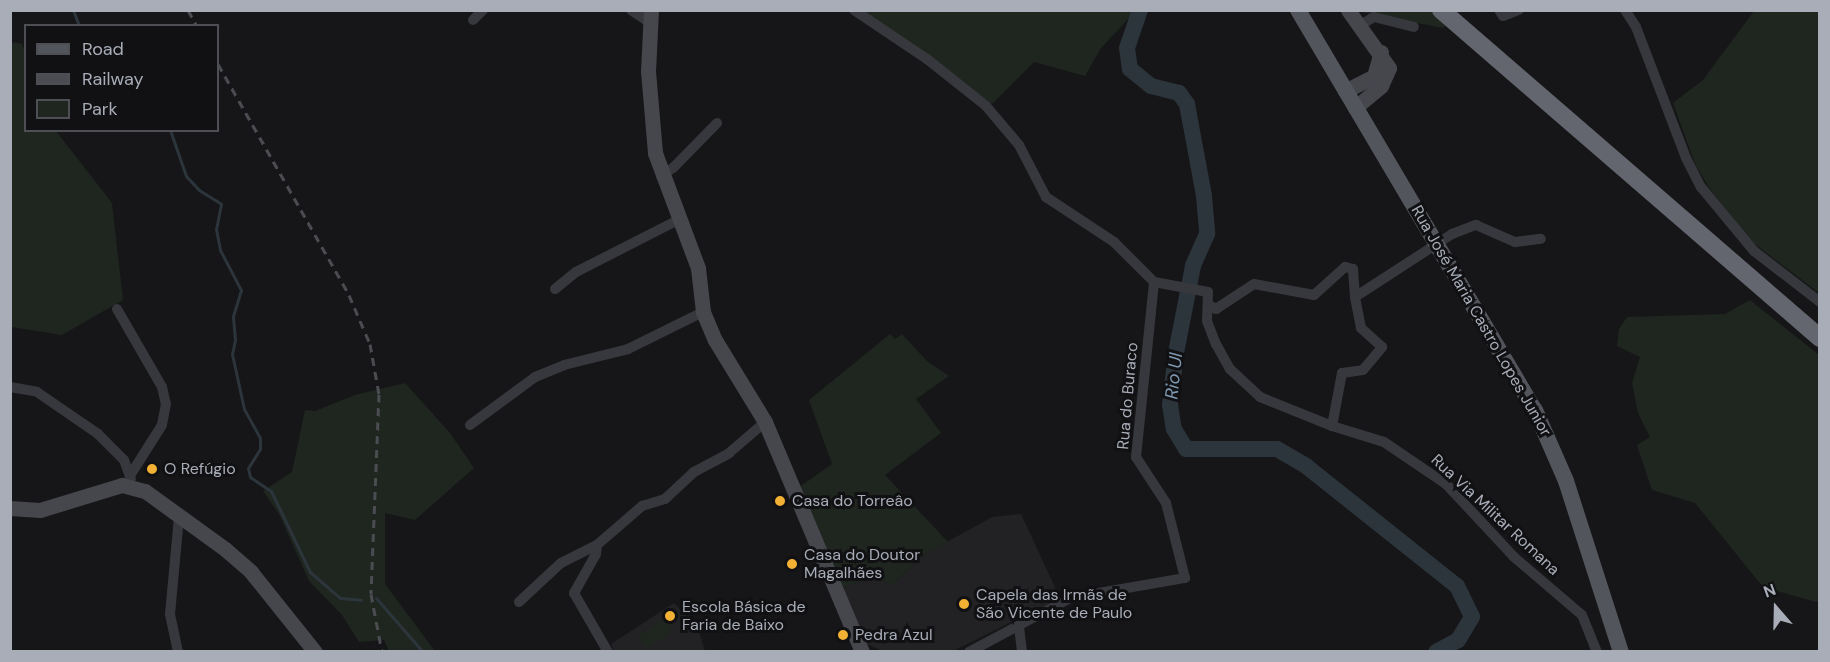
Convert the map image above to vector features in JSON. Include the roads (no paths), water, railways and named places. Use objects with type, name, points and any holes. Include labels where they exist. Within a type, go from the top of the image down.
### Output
[{"type":"highway","points":[[1441,10],[1820,338]]},
{"type":"highway","points":[[1453,10],[1820,328]]},
{"type":"main road","name":"Rua José Maria Castro Lopes Junior","points":[[1298,10],[1437,243],[1552,445],[1620,651]]},
{"type":"street","points":[[473,20],[483,10]]},
{"type":"street","points":[[631,10],[651,17],[649,97],[661,176],[698,268],[703,312],[715,340],[765,422],[863,651]]},
{"type":"street","points":[[854,10],[927,59],[986,106],[1019,145],[1046,197],[1106,235],[1132,256],[1154,282]]},
{"type":"street","points":[[1348,10],[1381,52],[1389,68],[1387,78],[1355,108]]},
{"type":"street","points":[[1499,10],[1503,16],[1519,10]]},
{"type":"street","points":[[1625,10],[1636,27],[1686,158],[1701,187],[1754,251],[1820,302]]},
{"type":"street","points":[[1360,25],[1374,18],[1414,27]]},
{"type":"street","points":[[1346,91],[1374,76],[1381,52]]},
{"type":"street","points":[[661,176],[674,168],[717,123]]},
{"type":"street","points":[[555,289],[576,272],[680,219]]},
{"type":"street","points":[[1355,297],[1437,243],[1476,225],[1515,242],[1541,239]]},
{"type":"street","points":[[1210,306],[1216,309],[1254,284],[1314,295],[1345,267],[1353,269],[1361,328],[1382,347],[1363,370],[1341,373],[1332,426]]},
{"type":"street","name":"Rua Via Militar Romana","points":[[1154,282],[1201,288],[1208,292],[1210,306],[1207,321],[1230,369],[1260,397],[1332,426],[1384,442],[1446,484],[1514,557],[1582,615],[1597,651]]},
{"type":"street","name":"Rua do Buraco","points":[[1019,627],[1071,598],[1185,578],[1166,503],[1136,457],[1154,282]]},
{"type":"street","points":[[10,508],[40,510],[131,480],[162,425],[166,404],[152,367],[117,309]]},
{"type":"street","points":[[471,425],[535,377],[564,365],[628,349],[703,312]]},
{"type":"street","points":[[10,387],[31,390],[49,399],[110,444],[131,480],[251,573],[315,651]]},
{"type":"street","points":[[519,602],[561,563],[597,545],[627,515],[642,506],[665,499],[694,472],[729,453],[765,422]]},
{"type":"street","points":[[178,651],[170,614],[179,517]]},
{"type":"street","points":[[597,545],[574,593],[608,651]]},
{"type":"street","points":[[969,651],[1019,627],[1022,651]]},
{"type":"waterway","points":[[73,10],[78,24]]},
{"type":"waterway","name":"Rio Ul","points":[[1140,10],[1127,48],[1130,69],[1151,86],[1179,93],[1187,104],[1204,196],[1207,234],[1193,266],[1176,353],[1170,405],[1174,429],[1186,449],[1277,449],[1306,466],[1457,586],[1472,617],[1458,640],[1436,652]]},
{"type":"waterway","points":[[171,132],[186,176],[199,190],[221,204],[216,229],[220,250],[241,290],[233,317],[235,340],[232,354],[244,409],[260,438],[260,449],[248,468],[250,477],[271,491],[310,572],[340,598],[361,600]]},
{"type":"waterway","points":[[376,598],[423,652]]},
{"type":"railway","points":[[188,10],[196,24]]},
{"type":"railway","points":[[219,66],[349,295],[370,344],[379,394],[371,594],[382,652]]},
{"type":"place","name":"O Refúgio","points":[[152,469]]},
{"type":"place","name":"Casa do Torreâo","points":[[780,501]]},
{"type":"place","name":"Casa do Doutor Magalhães","points":[[792,564]]},
{"type":"place","name":"Capela das Irmãs de São Vicente de Paulo","points":[[964,604]]},
{"type":"place","name":"Escola Básica de Faria de Baixo","points":[[670,616]]},
{"type":"place","name":"Pedra Azul","points":[[843,635]]}]
